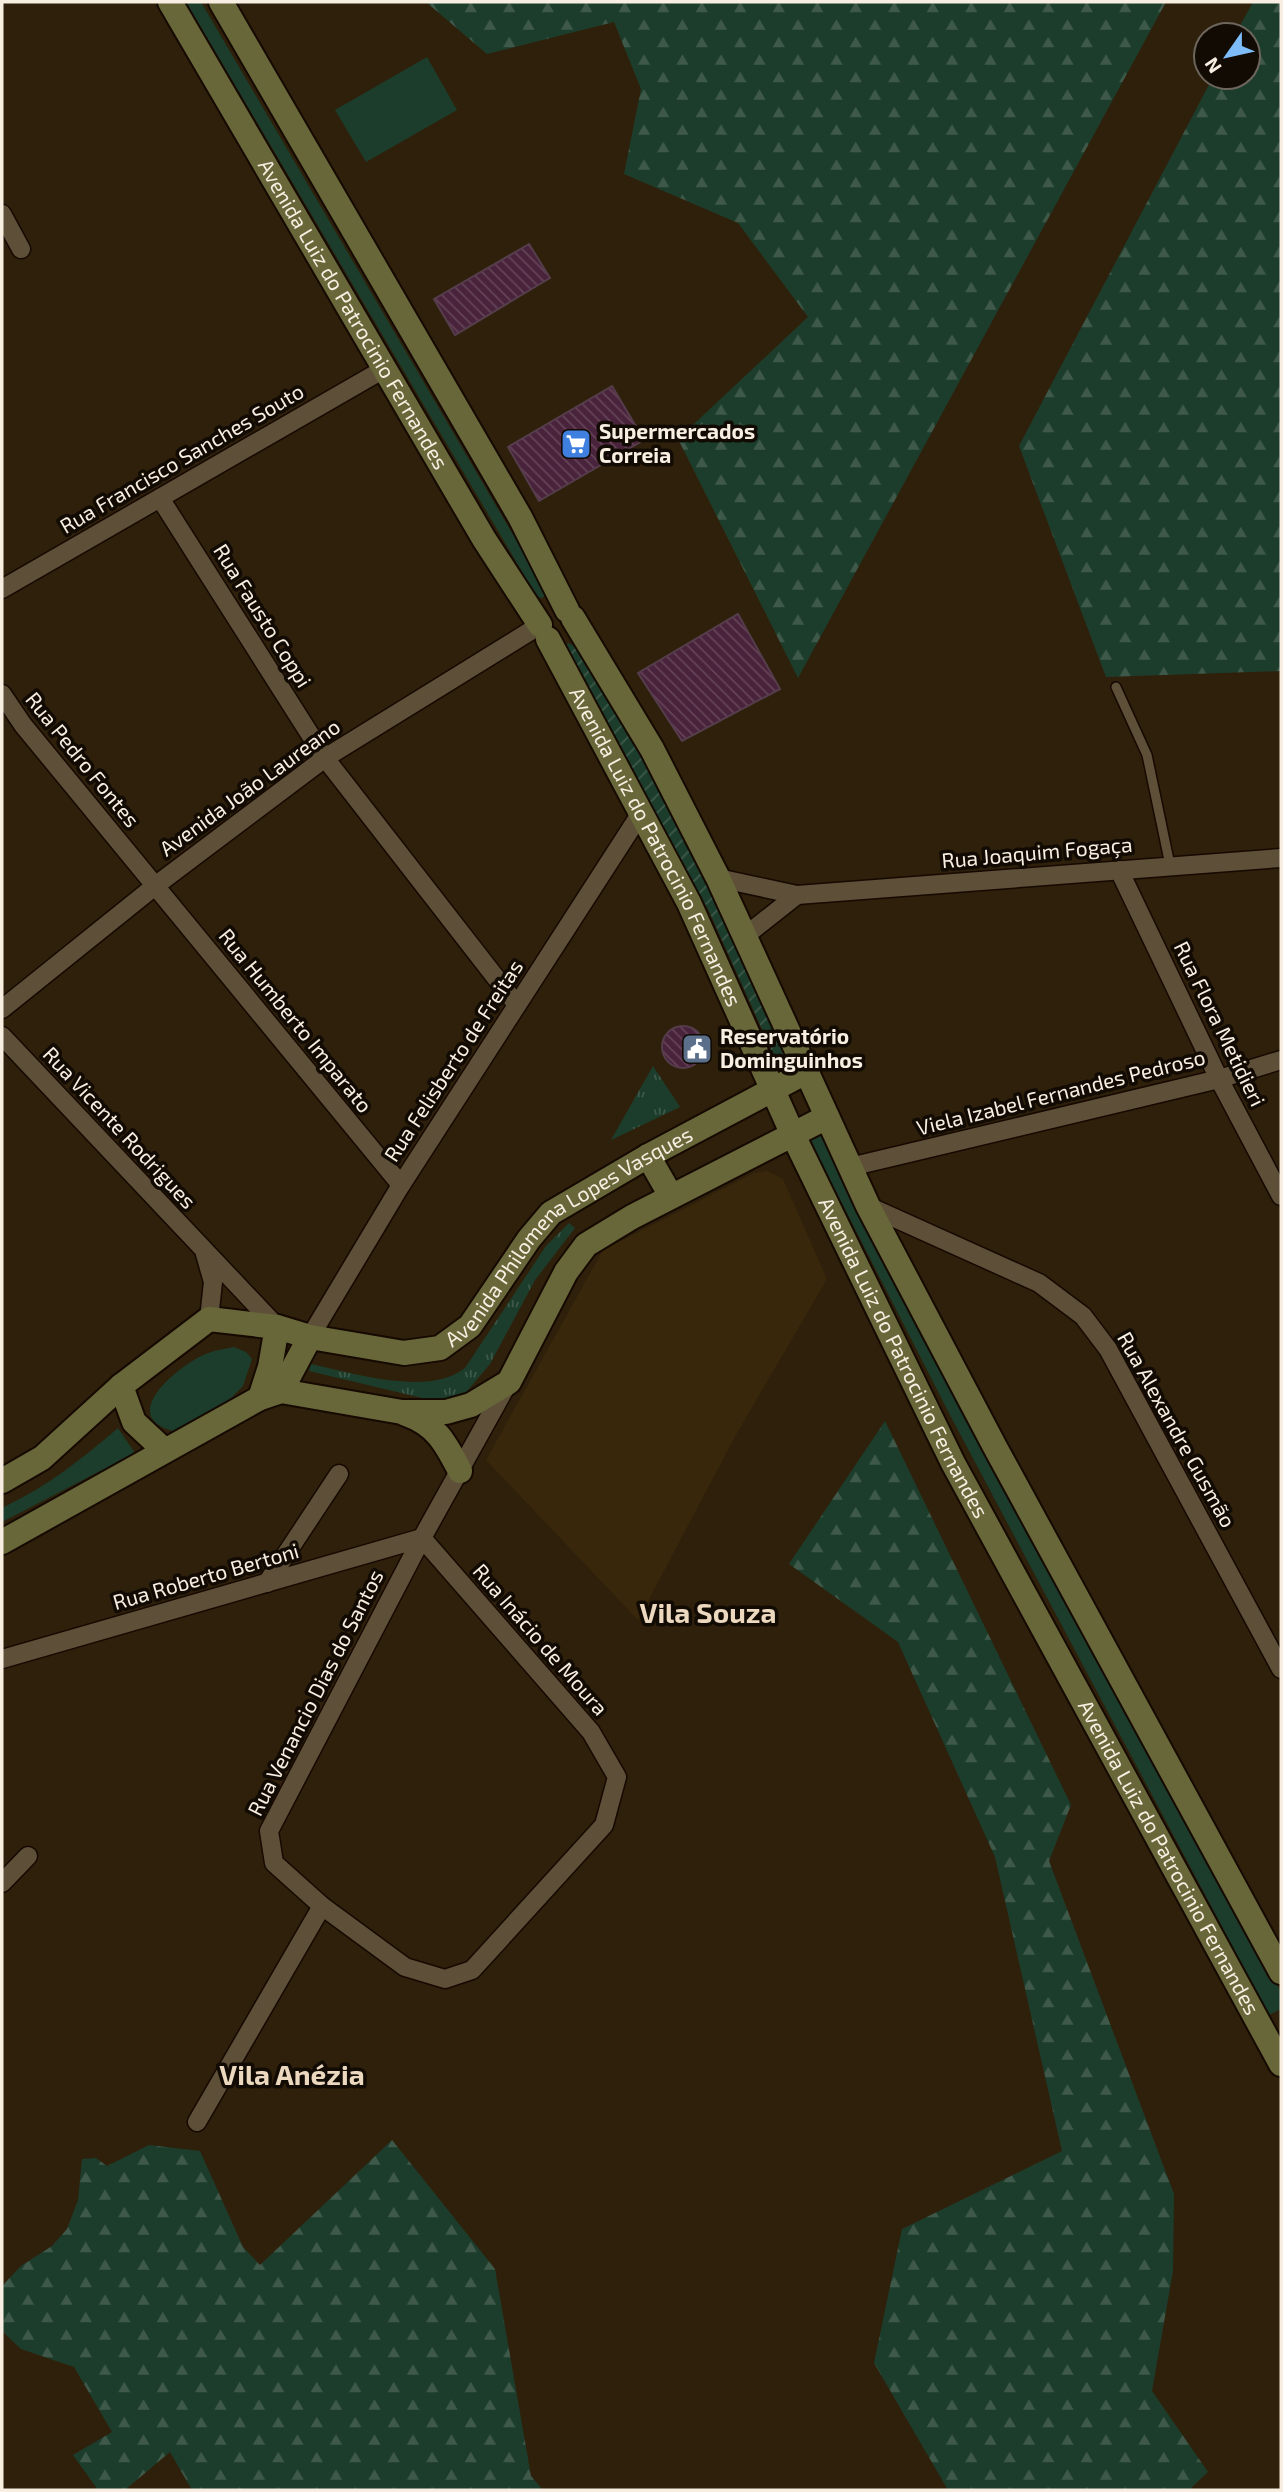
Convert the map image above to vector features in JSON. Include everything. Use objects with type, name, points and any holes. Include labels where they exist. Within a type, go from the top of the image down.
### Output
[{"type":"main road","name":"Avenida Luiz do Patrocinio Fernandes","points":[[170,2],[484,539],[544,632],[689,903],[793,1135],[953,1463],[1274,2034],[1281,2064]]},
{"type":"main road","name":"Avenida Luiz do Patrocinio Fernandes","points":[[221,2],[520,517],[570,614],[652,749],[718,878],[868,1206],[1002,1459],[1281,1972]]},
{"type":"main road","points":[[544,632],[559,641],[570,636],[574,625],[570,614]]},
{"type":"main road","name":"Avenida Philomena Lopes Vasques","points":[[209,1319],[277,1327],[310,1337],[404,1353],[440,1349],[470,1326],[529,1240],[551,1213],[648,1156],[806,1072]]},
{"type":"main road","name":"Avenida Philomena Lopes Vasques","points":[[509,1382],[566,1272],[586,1245],[671,1196],[827,1117]]},
{"type":"main road","points":[[648,1156],[671,1196]]},
{"type":"main road","points":[[2,1481],[42,1458],[121,1386],[209,1319]]},
{"type":"main road","points":[[271,1394],[271,1367],[277,1327]]},
{"type":"main road","points":[[2,1542],[164,1450],[271,1394],[310,1337]]},
{"type":"main road","points":[[271,1394],[402,1412],[446,1412],[471,1405],[509,1382]]},
{"type":"main road","points":[[121,1386],[135,1422],[164,1450]]},
{"type":"main road","points":[[402,1412],[425,1420],[442,1436],[460,1471]]},
{"type":"street","points":[[2,214],[21,249]]},
{"type":"street","name":"Rua Francisco Sanches Souto","points":[[2,589],[384,369]]},
{"type":"street","name":"Rua Fausto Coppi","points":[[160,498],[325,758],[517,1005]]},
{"type":"street","name":"Avenida João Laureano","points":[[2,1009],[155,886],[325,758],[544,632]]},
{"type":"street","name":"Rua Pedro Fontes","points":[[3,701],[155,886]]},
{"type":"street","name":"Rua Felisberto de Freitas","points":[[310,1337],[401,1185],[641,813]]},
{"type":"street","name":"Rua Joaquim Fogaça","points":[[718,878],[797,895],[1281,858]]},
{"type":"street","name":"Rua Flora Metidieri","points":[[1119,870],[1219,1079],[1281,1196]]},
{"type":"street","name":"Rua Humberto Imparato","points":[[155,886],[401,1185]]},
{"type":"street","points":[[745,936],[797,895]]},
{"type":"street","name":"Rua Vicente Rodrigues","points":[[2,1036],[277,1327]]},
{"type":"street","name":"Viela Izabel Fernandes Pedroso","points":[[850,1167],[1219,1079],[1281,1060]]},
{"type":"street","name":"Rua Alexandre Gusmão","points":[[868,1206],[1039,1283],[1083,1316],[1108,1349],[1281,1670]]},
{"type":"street","name":"Rua Vicente Rodrigues","points":[[204,1251],[213,1282],[209,1319]]},
{"type":"street","name":"Rua Venancio Dias do Santos","points":[[509,1382],[422,1538],[269,1831],[274,1863],[323,1906],[405,1967],[445,1979],[472,1970],[604,1825],[617,1777]]},
{"type":"street","points":[[267,1583],[340,1474]]},
{"type":"street","name":"Rua Roberto Bertoni","points":[[2,1659],[422,1538]]},
{"type":"street","name":"Rua Inácio de Moura","points":[[422,1538],[590,1732],[617,1777]]},
{"type":"street","points":[[2,1883],[29,1856]]},
{"type":"street","points":[[197,2122],[323,1906]]},
{"type":"lane","points":[[1116,687],[1147,755],[1170,865]]},
{"type":"shaded area","points":[[767,1171],[783,1179],[827,1279],[737,1433],[638,1620],[486,1460],[603,1250],[754,1173]]},
{"type":"green space","points":[[186,2],[201,2],[546,591],[543,598],[537,597]]},
{"type":"green space","points":[[426,2],[1166,2],[798,678],[678,439],[808,317],[738,223],[624,174],[641,89],[614,22],[487,54]]},
{"type":"green space","points":[[1253,2],[1281,2],[1281,671],[1106,677],[1019,446],[1206,91],[1262,91],[1262,21],[1243,21]]},
{"type":"green space","points":[[427,57],[457,110],[366,162],[335,110]]},
{"type":"green space","points":[[568,643],[577,647],[646,760],[714,888],[790,1058],[780,1062],[775,1058],[708,909],[565,648]]},
{"type":"green space","points":[[653,1066],[680,1107],[611,1140]]},
{"type":"green space","points":[[825,1126],[915,1314],[1281,1992],[1281,2009],[1269,2015],[951,1417],[807,1135]]},
{"type":"green space","points":[[569,1223],[575,1228],[535,1280],[490,1364],[463,1396],[439,1402],[309,1371],[311,1364],[368,1377],[411,1382],[450,1377],[465,1368],[546,1246]]},
{"type":"green space","points":[[234,1347],[246,1352],[252,1359],[243,1386],[228,1401],[173,1431],[157,1424],[150,1414],[152,1403],[169,1379],[206,1354]]},
{"type":"green space","points":[[885,1421],[1071,1805],[1049,1861],[1174,2194],[1173,2271],[1152,2391],[1208,2472],[1189,2490],[948,2490],[874,2363],[902,2229],[1062,2151],[995,1857],[898,1642],[789,1564]]},
{"type":"green space","points":[[118,1428],[135,1453],[2,1522],[2,1508],[63,1472]]},
{"type":"green space","points":[[392,2140],[495,2269],[531,2476],[543,2490],[192,2490],[170,2452],[125,2490],[98,2490],[73,2455],[112,2432],[74,2367],[21,2349],[2,2331],[2,2286],[21,2266],[52,2246],[67,2229],[78,2200],[82,2159],[96,2158],[107,2166],[149,2145],[200,2151],[243,2247],[260,2265]]},
{"type":"building","points":[[529,244],[550,278],[455,335],[434,299]]},
{"type":"building","name":"Supermercados Correia","points":[[612,386],[644,440],[539,501],[508,447]]},
{"type":"building","points":[[738,614],[780,689],[682,741],[638,673]]},
{"type":"building","points":[[683,1026],[698,1032],[704,1047],[698,1062],[683,1068],[668,1062],[662,1047],[668,1032]]},
{"type":"place","name":"Supermercados Correia","points":[[576,444]]},
{"type":"place","name":"Reservatório Dominguinhos","points":[[697,1049]]},
{"type":"district","name":"Vila Souza","points":[[708,1613]]},
{"type":"district","name":"Vila Anézia","points":[[292,2075]]}]
